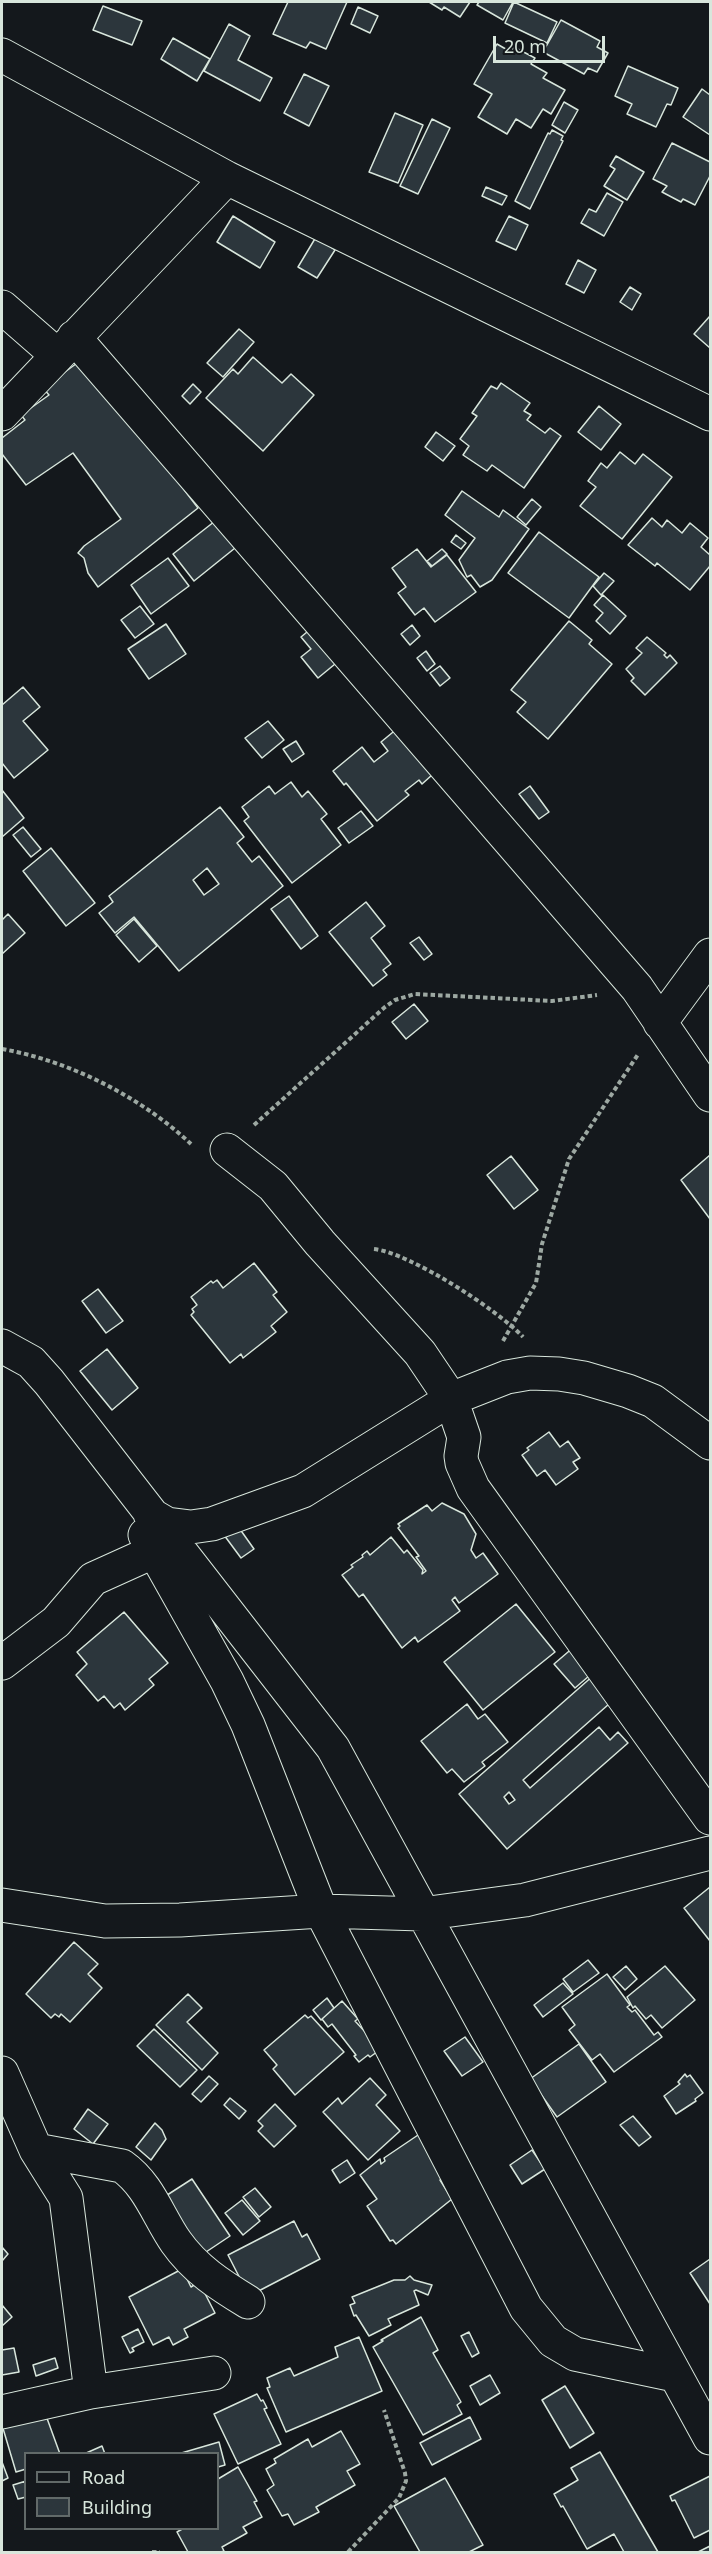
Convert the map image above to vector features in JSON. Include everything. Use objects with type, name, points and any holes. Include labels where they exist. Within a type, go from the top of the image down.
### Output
[{"type":"street","points":[[2,55],[227,178],[711,414]]},
{"type":"street","points":[[2,414],[227,178]]},
{"type":"street","points":[[2,308],[66,346],[637,988],[711,1095]]},
{"type":"street","points":[[660,1023],[711,955]]},
{"type":"street","points":[[227,1150],[273,1186],[320,1243],[409,1340],[451,1399],[464,1437],[462,1463],[473,1488],[711,1818]]},
{"type":"street","points":[[2,1346],[32,1362],[49,1382],[333,1748],[711,2438]]},
{"type":"street","points":[[150,1514],[167,1524],[190,1527],[212,1524],[303,1491],[451,1399],[507,1377],[530,1373],[559,1374],[628,1391],[652,1401],[711,1443]]},
{"type":"street","points":[[90,1436],[227,1681],[248,1725],[321,1911],[526,2308],[553,2341],[574,2354],[675,2375]]},
{"type":"street","points":[[2,1663],[56,1622],[93,1579],[154,1551]]},
{"type":"street","points":[[2,1905],[105,1921],[180,1920],[321,1911],[423,1914],[525,1900],[711,1853]]},
{"type":"street","points":[[2,2073],[36,2150],[62,2188],[69,2208],[91,2392]]},
{"type":"street","points":[[36,2150],[122,2166],[132,2173],[141,2181],[175,2241],[187,2257],[217,2284],[248,2302]]},
{"type":"street","points":[[2,2412],[91,2392],[214,2373]]},
{"type":"path","points":[[2,1049],[67,1066],[161,1116],[199,1152],[211,1154],[227,1150],[385,1007],[405,996],[415,994],[552,1001],[637,988]]},
{"type":"path","points":[[500,1345],[536,1283],[542,1244],[569,1160],[660,1023]]},
{"type":"path","points":[[320,1243],[390,1252],[468,1293],[513,1326],[559,1374]]},
{"type":"path","points":[[348,2553],[399,2498],[404,2488],[405,2473],[384,2410]]},
{"type":"path","points":[[152,2553],[160,2553]]},
{"type":"building","points":[[288,2],[347,2],[326,49],[310,42],[306,48],[273,34]]},
{"type":"building","points":[[429,2],[470,2],[460,17],[444,7],[442,10]]},
{"type":"building","points":[[479,2],[513,2],[503,20],[477,5]]},
{"type":"building","points":[[514,2],[557,22],[547,43],[505,23]]},
{"type":"building","points":[[103,6],[142,21],[132,45],[93,30]]},
{"type":"building","points":[[358,7],[378,16],[370,33],[351,24]]},
{"type":"building","points":[[561,20],[600,41],[597,47],[608,53],[597,72],[588,68],[584,74],[543,52]]},
{"type":"building","points":[[229,24],[250,36],[238,60],[272,78],[260,101],[204,71]]},
{"type":"building","points":[[173,38],[210,59],[197,81],[161,59]]},
{"type":"building","points":[[497,44],[511,52],[514,47],[535,58],[531,64],[547,73],[543,78],[565,90],[551,114],[543,109],[531,128],[516,119],[507,134],[478,117],[492,94],[474,84]]},
{"type":"building","points":[[628,66],[678,88],[671,105],[667,104],[656,127],[627,114],[632,104],[615,96]]},
{"type":"building","points":[[304,74],[329,86],[309,126],[284,113]]},
{"type":"building","points":[[702,89],[710,95],[710,135],[683,117]]},
{"type":"building","points":[[564,102],[578,110],[565,133],[552,125]]},
{"type":"building","points":[[395,113],[423,125],[398,183],[369,172]]},
{"type":"building","points":[[432,119],[450,128],[418,194],[400,186]]},
{"type":"building","points":[[552,130],[563,136],[561,140],[563,141],[530,209],[515,201],[548,133],[550,134]]},
{"type":"building","points":[[672,143],[710,162],[710,176],[695,205],[683,199],[681,202],[662,192],[667,186],[653,179]]},
{"type":"building","points":[[616,156],[644,172],[627,200],[604,186],[615,169],[610,166]]},
{"type":"building","points":[[486,187],[507,196],[502,205],[482,196]]},
{"type":"building","points":[[607,193],[623,202],[604,236],[581,223],[589,209],[596,212]]},
{"type":"building","points":[[233,216],[275,242],[260,268],[217,242]]},
{"type":"building","points":[[509,216],[528,225],[516,250],[496,241]]},
{"type":"building","points":[[316,237],[335,250],[317,278],[298,267]]},
{"type":"building","points":[[578,260],[596,270],[584,293],[566,284]]},
{"type":"building","points":[[630,287],[641,294],[632,310],[620,302]]},
{"type":"building","points":[[710,316],[710,348],[694,334]]},
{"type":"building","points":[[239,329],[254,342],[223,377],[207,363]]},
{"type":"building","points":[[253,357],[282,383],[291,374],[314,395],[263,451],[206,398],[233,369],[238,374]]},
{"type":"building","points":[[84,358],[198,508],[98,587],[88,573],[84,558],[78,553],[121,519],[73,453],[26,485],[2,454],[2,438],[25,420],[21,415],[49,395],[43,388]]},
{"type":"building","points":[[501,383],[530,403],[524,411],[531,415],[527,420],[545,433],[550,428],[561,436],[524,488],[492,465],[487,471],[463,455],[469,446],[460,439],[477,416],[472,413],[491,386],[497,389]]},
{"type":"building","points":[[193,384],[201,392],[190,404],[182,396]]},
{"type":"building","points":[[599,406],[621,424],[601,450],[578,432]]},
{"type":"building","points":[[436,432],[455,446],[443,461],[425,447]]},
{"type":"building","points":[[620,452],[635,464],[643,454],[672,477],[622,539],[580,506],[596,487],[588,481],[601,463],[607,468]]},
{"type":"building","points":[[462,491],[499,517],[503,510],[529,529],[492,580],[480,587],[471,575],[467,577],[459,560],[475,538],[445,515]]},
{"type":"building","points":[[532,499],[541,507],[526,525],[517,517]]},
{"type":"building","points":[[224,514],[245,540],[194,581],[173,554]]},
{"type":"building","points":[[652,518],[662,527],[667,520],[682,533],[690,523],[708,538],[701,547],[710,555],[710,566],[690,590],[657,563],[655,566],[628,545]]},
{"type":"building","points":[[539,532],[599,577],[569,618],[508,573]]},
{"type":"building","points":[[456,535],[466,543],[461,549],[451,542]]},
{"type":"building","points":[[417,549],[431,567],[447,555],[476,592],[435,622],[424,608],[415,615],[398,593],[406,587],[392,568]]},
{"type":"building","points":[[442,549],[447,554],[432,566],[427,561]]},
{"type":"building","points":[[168,558],[189,586],[151,614],[131,585]]},
{"type":"building","points":[[604,573],[614,581],[601,595],[593,586]]},
{"type":"building","points":[[603,595],[626,616],[610,634],[596,621],[603,613],[594,605]]},
{"type":"building","points":[[140,606],[154,624],[135,638],[121,620]]},
{"type":"building","points":[[569,621],[592,640],[589,644],[612,664],[548,739],[517,712],[526,702],[511,690]]},
{"type":"building","points":[[319,622],[346,655],[318,678],[301,657],[311,649],[301,637]]},
{"type":"building","points":[[166,624],[186,654],[149,679],[128,649]]},
{"type":"building","points":[[412,625],[420,636],[410,645],[401,634]]},
{"type":"building","points":[[647,637],[666,653],[664,655],[667,658],[670,655],[677,663],[645,695],[631,681],[634,678],[626,669],[642,653],[636,648]]},
{"type":"building","points":[[426,651],[435,664],[427,671],[417,658]]},
{"type":"building","points":[[440,666],[450,678],[440,686],[430,673]]},
{"type":"building","points":[[23,687],[40,707],[23,721],[48,750],[14,778],[2,763],[2,705]]},
{"type":"building","points":[[268,721],[284,740],[262,758],[245,738]]},
{"type":"building","points":[[404,723],[432,775],[422,784],[419,780],[405,791],[409,795],[377,821],[346,783],[344,785],[333,771],[362,747],[374,762],[388,751],[381,742]]},
{"type":"building","points":[[296,741],[304,754],[292,762],[283,749]]},
{"type":"building","points":[[291,782],[302,797],[308,791],[327,814],[321,819],[341,845],[292,883],[244,821],[249,817],[242,807],[269,786],[275,794]]},
{"type":"building","points":[[530,786],[549,812],[539,819],[519,794]]},
{"type":"building","points":[[2,790],[24,818],[2,837]]},
{"type":"building","points":[[220,807],[244,837],[237,843],[252,862],[259,856],[283,886],[179,971],[134,917],[115,933],[99,913],[113,902],[109,896]],"holes":[[[207,868],[219,884],[204,895],[193,880]]]},
{"type":"building","points":[[361,811],[373,826],[349,843],[338,828]]},
{"type":"building","points":[[23,827],[41,849],[31,857],[13,835]]},
{"type":"building","points":[[51,848],[95,903],[66,926],[23,871]]},
{"type":"building","points":[[289,896],[318,936],[301,949],[271,909]]},
{"type":"building","points":[[366,902],[385,926],[371,938],[391,964],[383,970],[387,975],[373,986],[329,932]]},
{"type":"building","points":[[8,914],[25,933],[2,954],[2,920]]},
{"type":"building","points":[[134,919],[157,946],[139,962],[116,935]]},
{"type":"building","points":[[419,937],[432,954],[424,960],[410,943]]},
{"type":"building","points":[[414,1004],[428,1021],[406,1039],[392,1022]]},
{"type":"building","points":[[710,1155],[710,1219],[681,1180]]},
{"type":"building","points":[[511,1156],[538,1190],[514,1209],[487,1175]]},
{"type":"building","points":[[254,1263],[277,1292],[273,1295],[287,1312],[271,1326],[276,1332],[243,1358],[241,1354],[230,1363],[191,1315],[194,1312],[192,1309],[197,1305],[191,1297],[211,1281],[213,1283],[217,1280],[223,1288]]},
{"type":"building","points":[[98,1289],[123,1321],[106,1333],[82,1301]]},
{"type":"building","points":[[107,1349],[138,1388],[112,1410],[80,1371]]},
{"type":"building","points":[[549,1432],[560,1447],[568,1441],[580,1458],[573,1462],[578,1469],[556,1485],[545,1470],[537,1476],[522,1455],[529,1450],[527,1448]]},
{"type":"building","points":[[442,1503],[464,1514],[476,1534],[471,1550],[476,1558],[483,1553],[498,1574],[459,1603],[455,1597],[452,1600],[460,1611],[418,1642],[415,1637],[402,1648],[363,1594],[359,1597],[342,1575],[353,1567],[351,1565],[363,1557],[362,1555],[367,1551],[370,1555],[391,1537],[404,1553],[407,1550],[423,1570],[422,1574],[426,1571],[416,1557],[419,1556],[398,1528],[400,1526],[398,1524],[427,1505],[432,1511]]},
{"type":"building","points":[[237,1525],[254,1549],[241,1558],[224,1535]]},
{"type":"building","points":[[516,1604],[555,1652],[483,1710],[444,1662]]},
{"type":"building","points":[[124,1612],[168,1663],[149,1679],[154,1685],[125,1710],[120,1703],[114,1708],[104,1696],[98,1701],[76,1675],[87,1664],[77,1652]]},
{"type":"building","points":[[575,1646],[596,1670],[575,1688],[554,1664]]},
{"type":"building","points":[[603,1667],[609,1704],[523,1780],[530,1788],[599,1727],[610,1740],[618,1732],[628,1743],[507,1849],[459,1794]],"holes":[[[509,1792],[515,1800],[509,1804],[504,1797]]]},
{"type":"building","points":[[467,1704],[478,1719],[485,1714],[508,1742],[482,1762],[485,1766],[464,1782],[452,1769],[447,1773],[421,1741]]},
{"type":"building","points":[[710,1887],[710,1941],[684,1908]]},
{"type":"building","points":[[74,1942],[98,1964],[88,1974],[102,1988],[70,2022],[61,2014],[59,2017],[55,2014],[51,2018],[26,1994]]},
{"type":"building","points":[[588,1960],[599,1973],[573,1992],[563,1979]]},
{"type":"building","points":[[626,1966],[637,1979],[625,1990],[613,1977]]},
{"type":"building","points":[[665,1966],[695,2000],[662,2028],[651,2015],[646,2019],[635,2006],[633,2008],[627,1997]]},
{"type":"building","points":[[607,1974],[630,2005],[627,2007],[632,2012],[635,2010],[654,2035],[658,2032],[662,2037],[614,2072],[600,2054],[592,2060],[569,2030],[575,2025],[562,2007]]},
{"type":"building","points":[[563,1983],[573,1994],[543,2017],[534,2005]]},
{"type":"building","points":[[188,1994],[202,2008],[187,2022],[218,2053],[202,2070],[156,2025]]},
{"type":"building","points":[[327,1998],[334,2008],[321,2020],[313,2010]]},
{"type":"building","points":[[342,2001],[358,2019],[355,2021],[381,2049],[359,2062],[332,2024],[328,2027],[322,2019]]},
{"type":"building","points":[[305,2015],[308,2018],[311,2016],[344,2052],[295,2095],[273,2069],[277,2065],[264,2050]]},
{"type":"building","points":[[154,2029],[197,2070],[180,2087],[137,2046]]},
{"type":"building","points":[[465,2037],[483,2062],[462,2076],[444,2051]]},
{"type":"building","points":[[579,2044],[606,2082],[557,2117],[530,2079]]},
{"type":"building","points":[[685,2074],[687,2077],[690,2075],[703,2093],[695,2099],[696,2101],[676,2114],[664,2096],[680,2084],[678,2082]]},
{"type":"building","points":[[209,2076],[218,2084],[201,2102],[192,2094]]},
{"type":"building","points":[[370,2078],[386,2095],[376,2105],[400,2131],[368,2160],[323,2112],[338,2098],[342,2104]]},
{"type":"building","points":[[230,2098],[246,2111],[239,2119],[224,2105]]},
{"type":"building","points":[[275,2104],[296,2126],[274,2147],[258,2131],[263,2126],[258,2121]]},
{"type":"building","points":[[88,2109],[108,2124],[93,2144],[74,2129]]},
{"type":"building","points":[[633,2116],[651,2137],[639,2146],[620,2125]]},
{"type":"building","points":[[155,2123],[162,2130],[166,2139],[151,2160],[136,2147]]},
{"type":"building","points":[[424,2131],[451,2170],[440,2180],[452,2199],[396,2244],[393,2240],[390,2241],[367,2206],[377,2199],[360,2175],[380,2159],[381,2164],[385,2161],[384,2158]]},
{"type":"building","points":[[532,2150],[545,2169],[522,2184],[510,2165]]},
{"type":"building","points":[[347,2160],[355,2173],[340,2183],[332,2170]]},
{"type":"building","points":[[192,2179],[230,2236],[200,2256],[161,2199]]},
{"type":"building","points":[[255,2188],[271,2207],[259,2217],[243,2197]]},
{"type":"building","points":[[242,2200],[260,2221],[243,2235],[225,2213]]},
{"type":"building","points":[[294,2221],[302,2237],[307,2234],[320,2259],[249,2296],[228,2255]]},
{"type":"building","points":[[2,2247],[8,2254],[2,2261]]},
{"type":"building","points":[[710,2259],[710,2304],[690,2273]]},
{"type":"building","points":[[182,2269],[191,2287],[199,2282],[215,2313],[184,2329],[188,2337],[173,2345],[169,2337],[153,2345],[129,2297]]},
{"type":"building","points":[[410,2276],[414,2280],[432,2285],[428,2295],[414,2291],[419,2305],[388,2319],[391,2325],[369,2336],[356,2315],[354,2316],[350,2305],[355,2303],[352,2297],[394,2280],[405,2280]]},
{"type":"building","points":[[2,2305],[12,2317],[2,2326]]},
{"type":"building","points":[[421,2317],[438,2350],[433,2353],[461,2402],[457,2405],[462,2414],[423,2435],[373,2347]]},
{"type":"building","points":[[138,2329],[144,2342],[132,2348],[134,2351],[130,2353],[122,2337]]},
{"type":"building","points":[[469,2332],[479,2353],[472,2357],[461,2336]]},
{"type":"building","points":[[359,2337],[382,2391],[286,2432],[267,2388],[270,2387],[267,2378],[290,2368],[294,2376],[338,2357],[335,2347]]},
{"type":"building","points":[[14,2348],[19,2372],[2,2375],[2,2350]]},
{"type":"building","points":[[55,2358],[58,2368],[36,2376],[33,2365]]},
{"type":"building","points":[[490,2375],[500,2393],[480,2405],[470,2386]]},
{"type":"building","points":[[565,2386],[594,2433],[570,2448],[542,2400]]},
{"type":"building","points":[[257,2394],[267,2408],[264,2409],[281,2444],[238,2464],[214,2414]]},
{"type":"building","points":[[44,2410],[59,2452],[24,2452],[24,2470],[16,2472],[2,2425]]},
{"type":"building","points":[[470,2417],[481,2439],[432,2465],[420,2443]]},
{"type":"building","points":[[341,2431],[360,2464],[347,2471],[355,2485],[316,2507],[319,2512],[294,2525],[288,2514],[282,2516],[267,2490],[274,2485],[266,2469],[276,2463],[274,2459],[308,2439],[312,2447]]},
{"type":"building","points":[[219,2442],[225,2465],[219,2467],[219,2452],[185,2452]]},
{"type":"building","points":[[102,2446],[104,2452],[88,2452]]},
{"type":"building","points":[[600,2452],[658,2552],[624,2552],[614,2534],[587,2549],[563,2506],[561,2507],[554,2494],[578,2480],[571,2468]]},
{"type":"building","points":[[2,2462],[8,2478],[2,2481]]},
{"type":"building","points":[[238,2467],[257,2501],[254,2502],[262,2517],[243,2527],[247,2533],[222,2547],[224,2551],[188,2552],[177,2532],[180,2530],[219,2530],[219,2478]]},
{"type":"building","points":[[710,2476],[710,2530],[694,2538],[675,2500],[672,2501],[670,2496]]},
{"type":"building","points":[[445,2478],[483,2545],[469,2552],[420,2552],[394,2506]]},
{"type":"building","points":[[24,2482],[24,2498],[18,2499],[13,2485]]},
{"type":"building","points":[[710,2546],[710,2552],[698,2552]]}]
